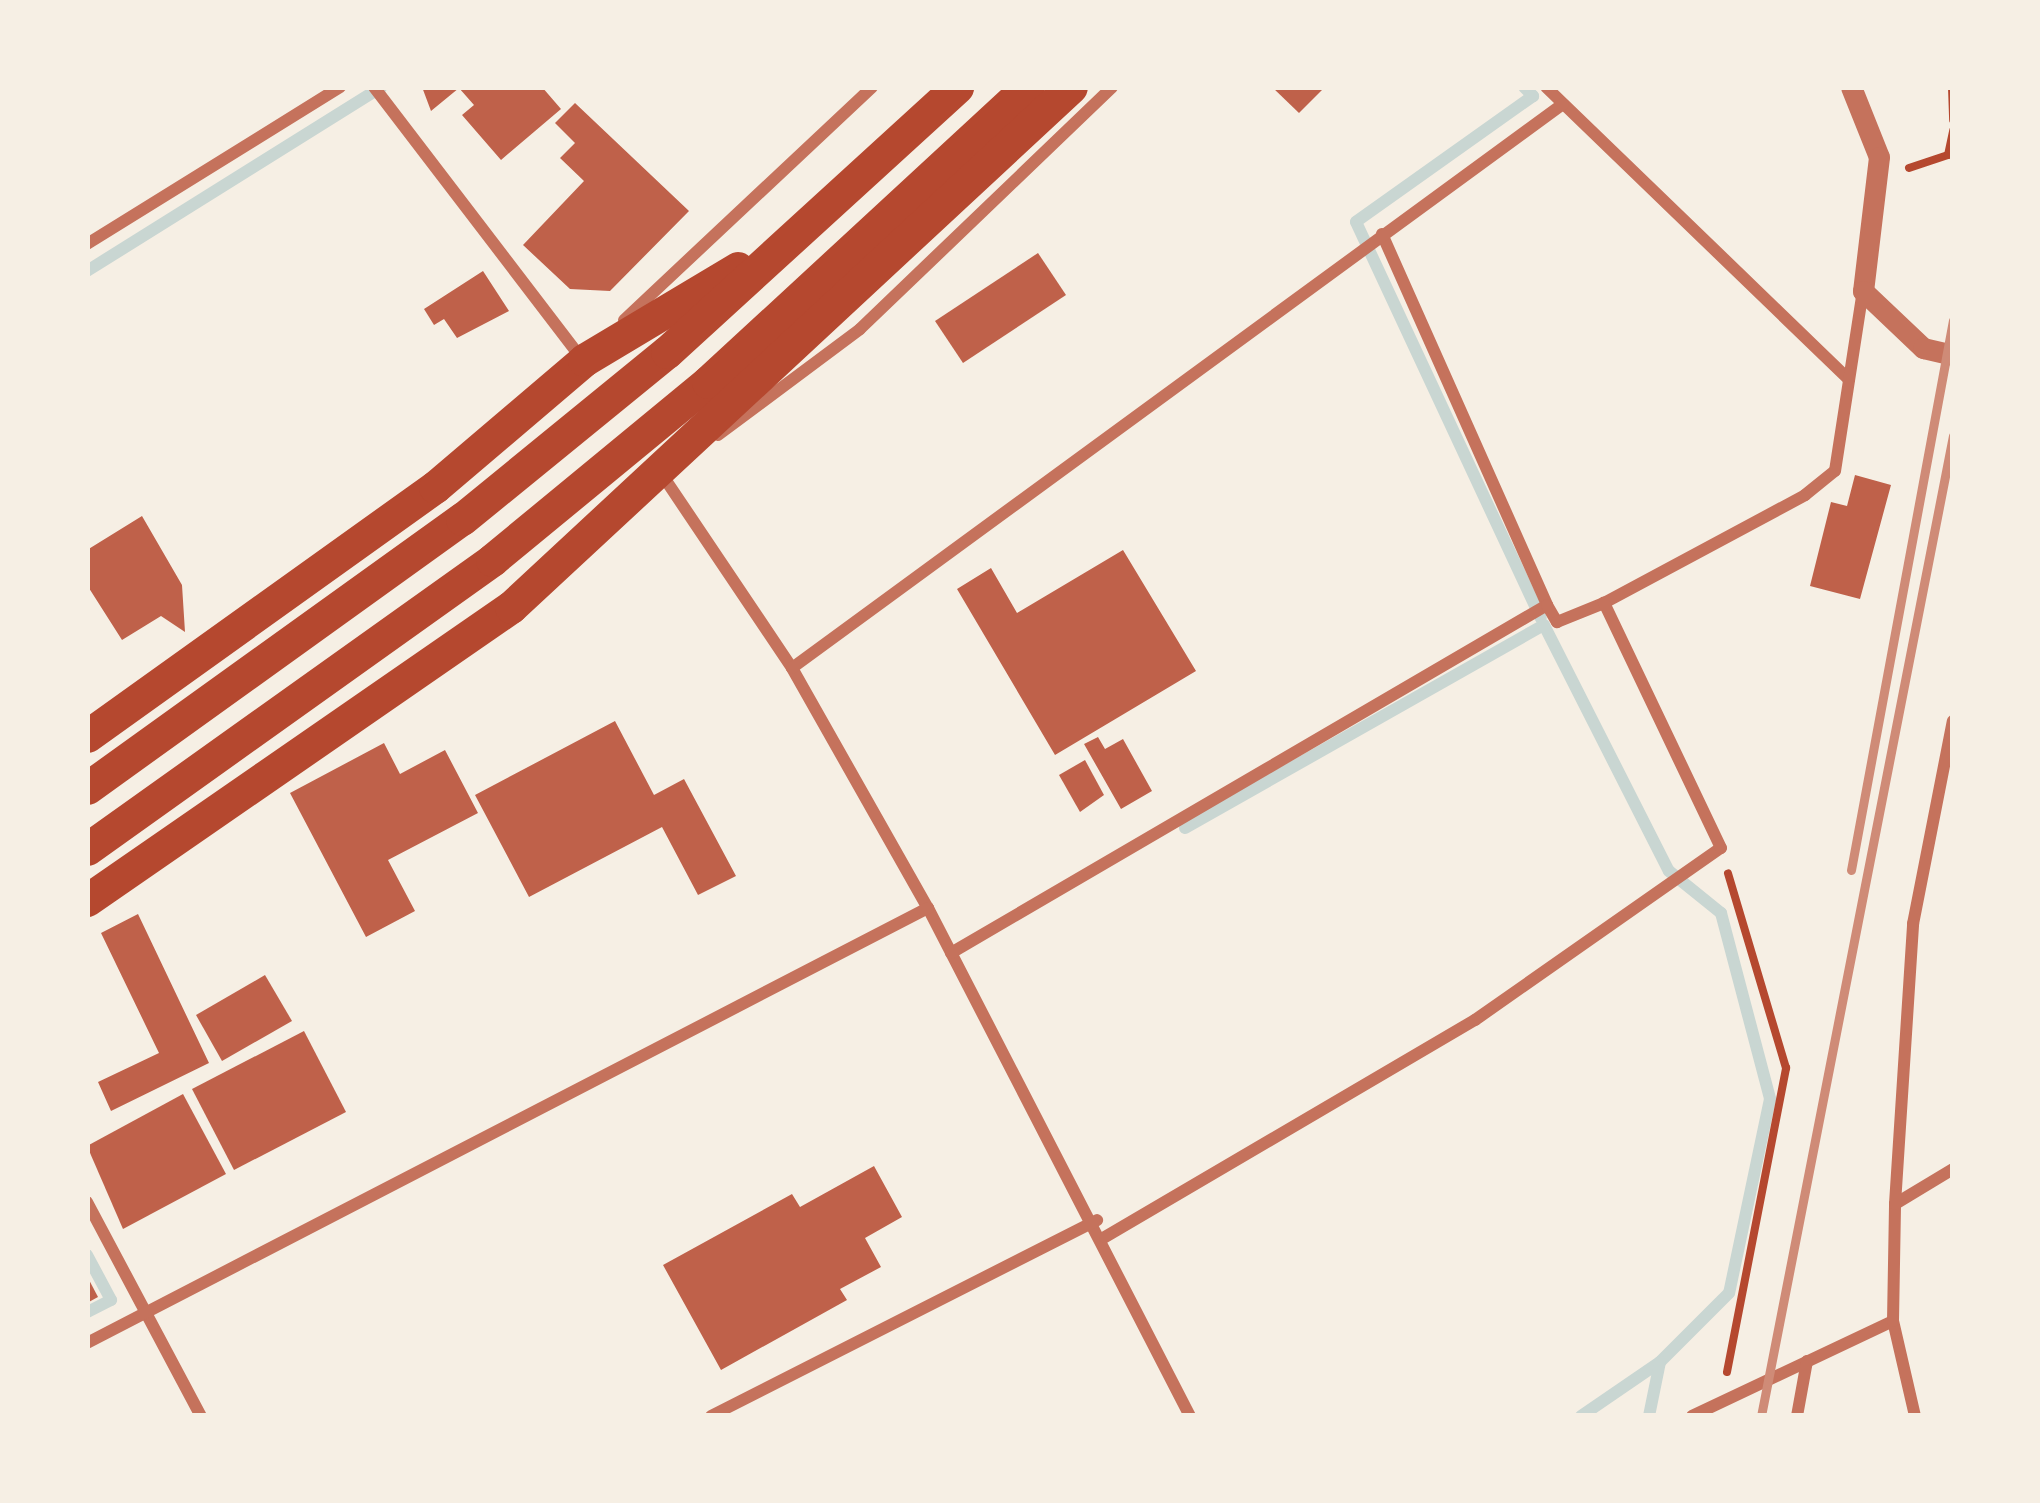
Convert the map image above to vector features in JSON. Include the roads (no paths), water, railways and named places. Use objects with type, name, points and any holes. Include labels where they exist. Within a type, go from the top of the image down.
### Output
[{"type":"highway","points":[[87,788],[359,599],[835,205],[957,87]]},
{"type":"highway","points":[[87,849],[492,560],[708,382],[1028,87]]},
{"type":"highway","points":[[87,900],[511,607],[658,480],[1070,87]]},
{"type":"highway","points":[[87,736],[435,487],[584,360],[835,205]]},
{"type":"street","points":[[87,244],[340,87]]},
{"type":"street","points":[[377,92],[584,360],[872,87]]},
{"type":"street","points":[[1112,87],[860,329],[658,480],[792,668],[1097,1220],[1190,1416]]},
{"type":"street","points":[[1546,87],[1850,380]]},
{"type":"street","points":[[1372,241],[1539,609],[1557,622],[1604,603],[1835,471],[1879,157],[1851,87]]},
{"type":"street","points":[[792,668],[1563,104]]},
{"type":"street","points":[[1863,291],[1923,348],[1953,355]]},
{"type":"street","points":[[1105,1237],[1666,896],[1721,848],[1604,603]]},
{"type":"street","points":[[951,953],[1539,609]]},
{"type":"street","points":[[1916,1416],[1893,1321],[1895,1204],[1913,924],[1953,722]]},
{"type":"street","points":[[87,1343],[928,908]]},
{"type":"street","points":[[1895,1204],[1953,1169]]},
{"type":"street","points":[[87,1202],[201,1416]]},
{"type":"street","points":[[711,1416],[1097,1220]]},
{"type":"street","points":[[1695,1415],[1893,1321]]},
{"type":"street","points":[[1797,1416],[1808,1361]]},
{"type":"waterway","points":[[87,271],[381,87]]},
{"type":"waterway","points":[[1524,87],[1533,96],[1356,222],[1541,618]]},
{"type":"waterway","points":[[1185,828],[1544,625],[1669,871],[1721,913],[1770,1099],[1729,1293],[1660,1362],[1581,1416]]},
{"type":"waterway","points":[[87,1255],[111,1300],[87,1312]]},
{"type":"waterway","points":[[1649,1416],[1660,1362]]},
{"type":"railway","points":[[1851,870],[1953,320]]},
{"type":"railway","points":[[1761,1416],[1953,436]]}]
